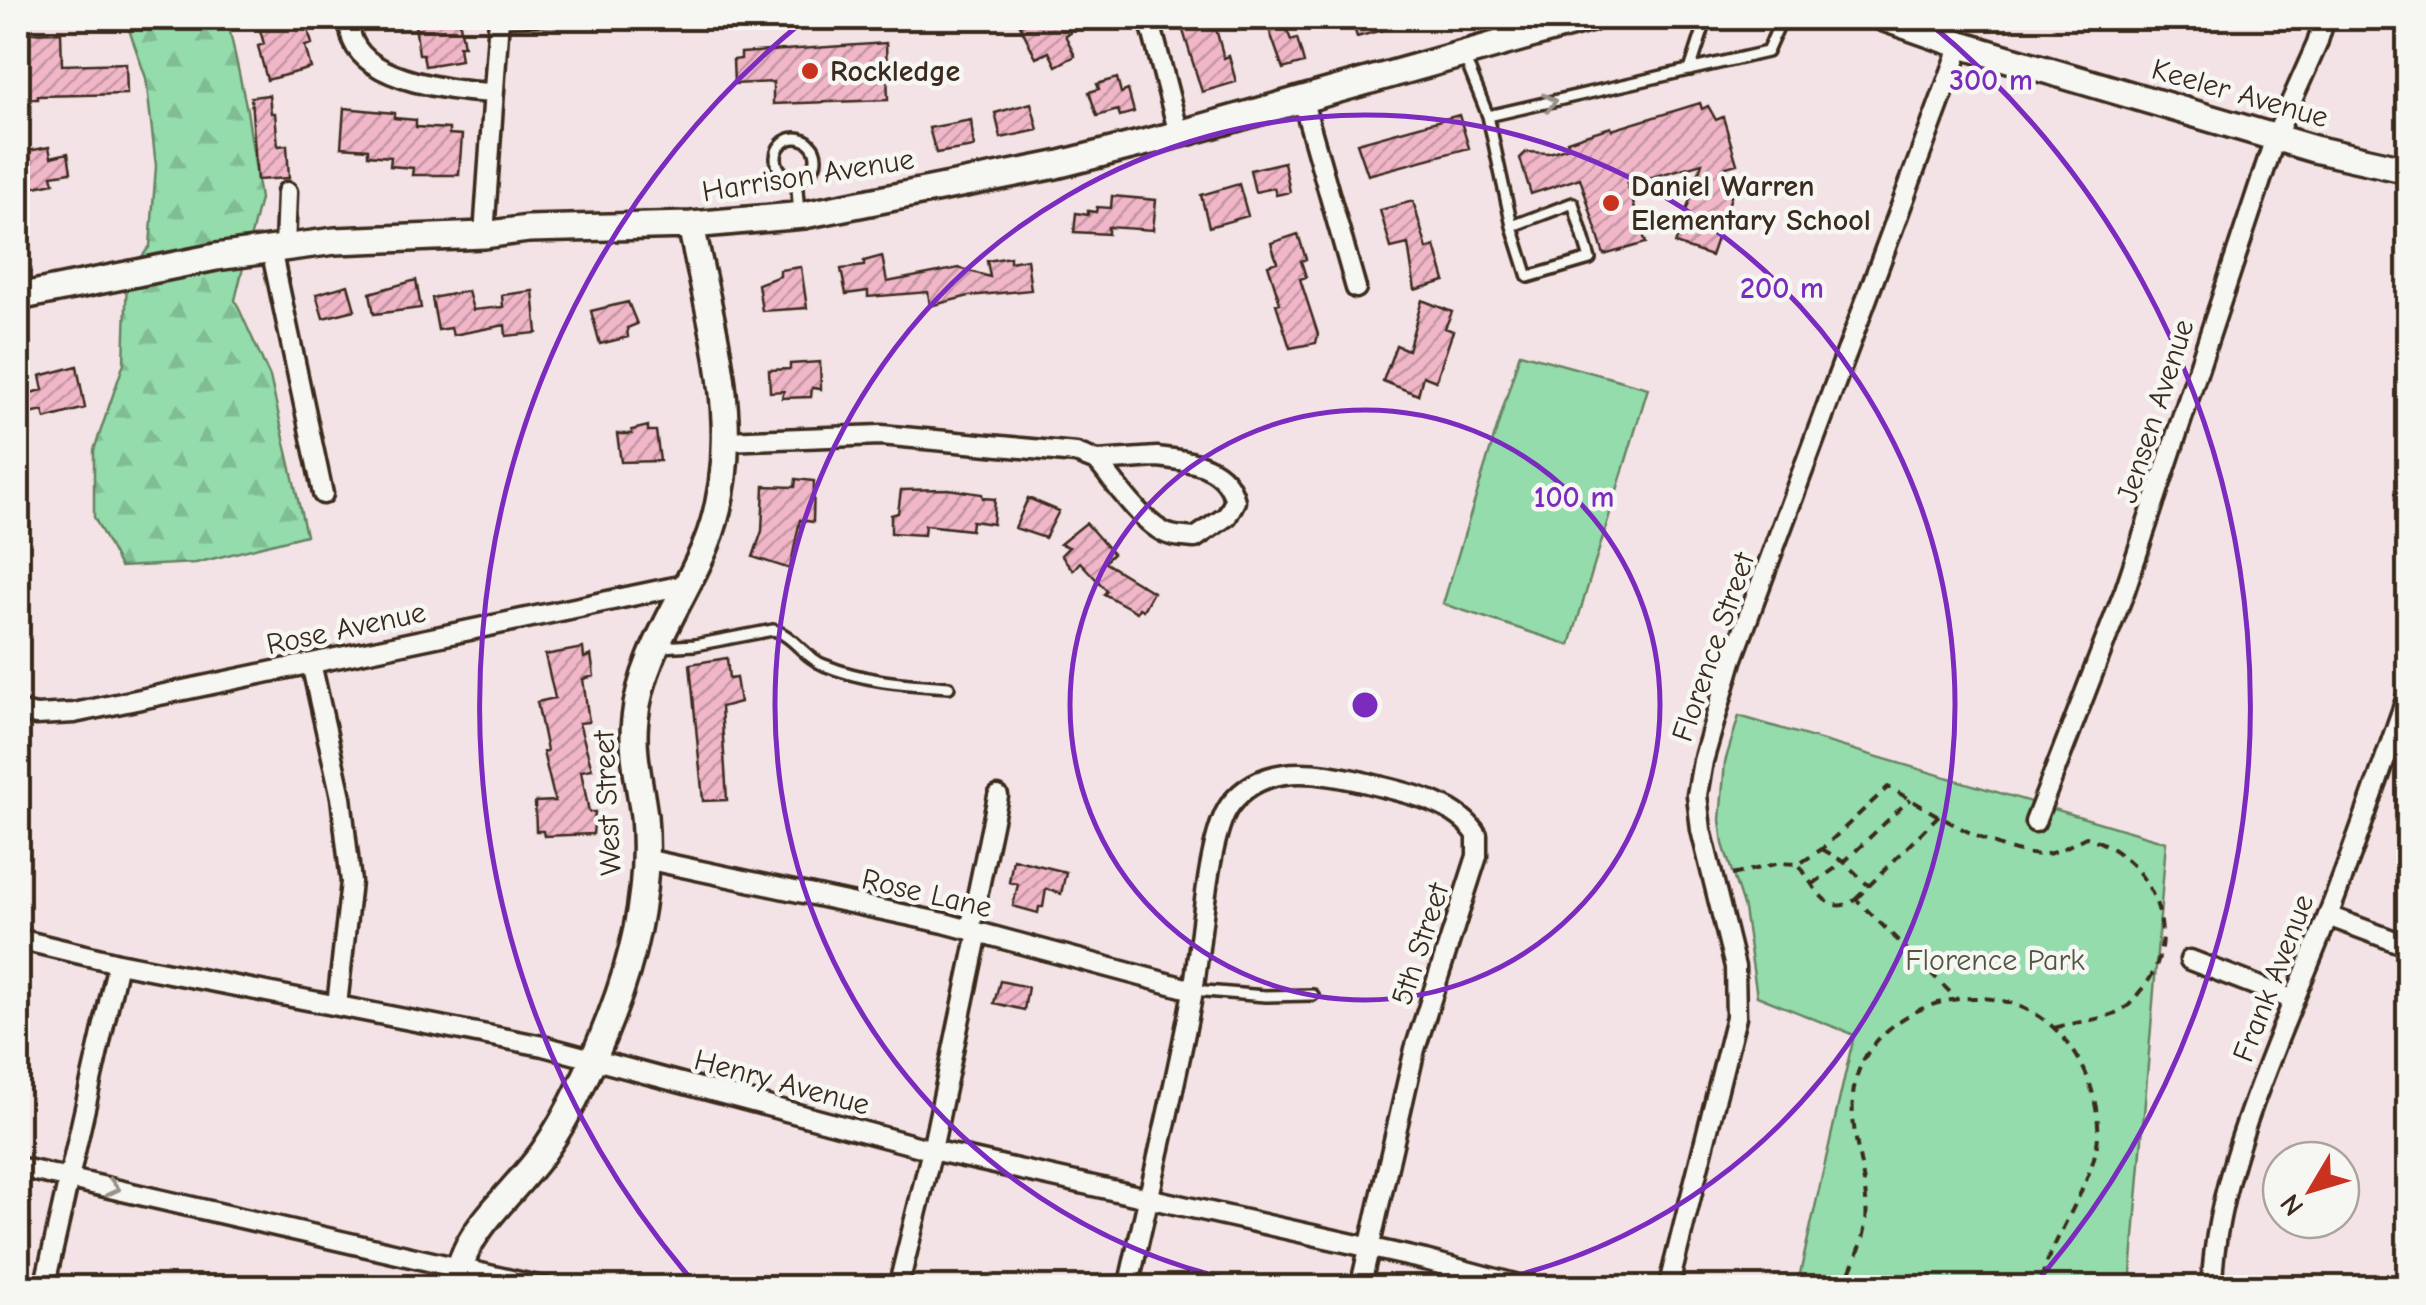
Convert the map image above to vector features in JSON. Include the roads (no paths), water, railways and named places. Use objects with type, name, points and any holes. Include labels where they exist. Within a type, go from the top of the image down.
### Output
[{"type":"main road","name":"Harrison Avenue","points":[[18,297],[278,248],[335,241],[692,226],[799,215],[1056,165],[1591,18]]},
{"type":"main road","name":"Keeler Avenue","points":[[1884,18],[2275,138],[2408,170]]},
{"type":"main road","name":"West Street","points":[[456,1278],[482,1226],[546,1149],[592,1059],[631,957],[642,909],[646,859],[634,720],[638,693],[706,544],[722,485],[726,441],[726,404],[692,226]]},
{"type":"street","points":[[348,18],[353,43],[371,63],[391,74],[446,89],[492,93]]},
{"type":"street","points":[[1149,18],[1179,134]]},
{"type":"street","name":"Jensen Avenue","points":[[2036,822],[2125,590],[2275,138],[2317,44],[2324,18]]},
{"type":"street","points":[[484,235],[499,19]]},
{"type":"street","name":"Florence Street","points":[[1668,1288],[1736,1017],[1735,967],[1701,830],[1698,795],[1702,760],[1732,662],[1961,44]]},
{"type":"street","points":[[1302,98],[1356,288]]},
{"type":"street","points":[[287,192],[278,248],[323,494]]},
{"type":"street","points":[[726,441],[881,436],[1076,453],[1097,461],[1157,457],[1189,460],[1220,473],[1232,488],[1235,501],[1227,516],[1204,535],[1170,535],[1132,504],[1097,461]]},
{"type":"street","name":"Rose Avenue","points":[[18,711],[74,713],[684,585]]},
{"type":"street","points":[[311,663],[341,797],[351,882],[337,1005]]},
{"type":"street","name":"Frank Avenue","points":[[2212,1288],[2219,1222],[2250,1114],[2328,916],[2408,694]]},
{"type":"street","name":"5th Street","points":[[1194,990],[1219,833],[1229,806],[1256,782],[1300,772],[1406,794],[1460,814],[1477,835],[1476,856],[1416,1049],[1360,1288]]},
{"type":"street","points":[[898,1288],[932,1150],[998,796]]},
{"type":"street","name":"Rose Lane","points":[[646,859],[974,931],[1194,990]]},
{"type":"street","points":[[2328,916],[2408,946]]},
{"type":"street","name":"Henry Avenue","points":[[18,940],[544,1046],[932,1150],[1530,1288]]},
{"type":"street","points":[[2190,960],[2294,1000]]},
{"type":"street","points":[[44,1288],[118,962]]},
{"type":"street","points":[[1128,1288],[1194,990]]},
{"type":"street","points":[[18,1167],[456,1278],[546,1288]]},
{"type":"lane","points":[[499,19],[586,18]]},
{"type":"lane","points":[[1690,70],[1707,18]]},
{"type":"lane","points":[[1488,116],[1767,52],[1782,18]]},
{"type":"lane","points":[[1463,53],[1488,116],[1512,226],[1528,276],[1590,259],[1573,203],[1512,226]]},
{"type":"lane","points":[[799,137],[810,144],[816,162],[809,174],[796,178],[779,169],[775,156],[786,140],[799,137]]},
{"type":"lane","points":[[796,178],[799,215]]},
{"type":"lane","points":[[657,647],[695,645],[773,630],[824,665],[884,682],[949,687]]},
{"type":"lane","points":[[1194,990],[1265,996],[1313,994]]},
{"type":"place","name":"Rockledge","points":[[810,71]]},
{"type":"place","name":"Daniel Warren Elementary School","points":[[1611,203]]},
{"type":"park label","name":"Florence Park","points":[[1995,960]]}]
